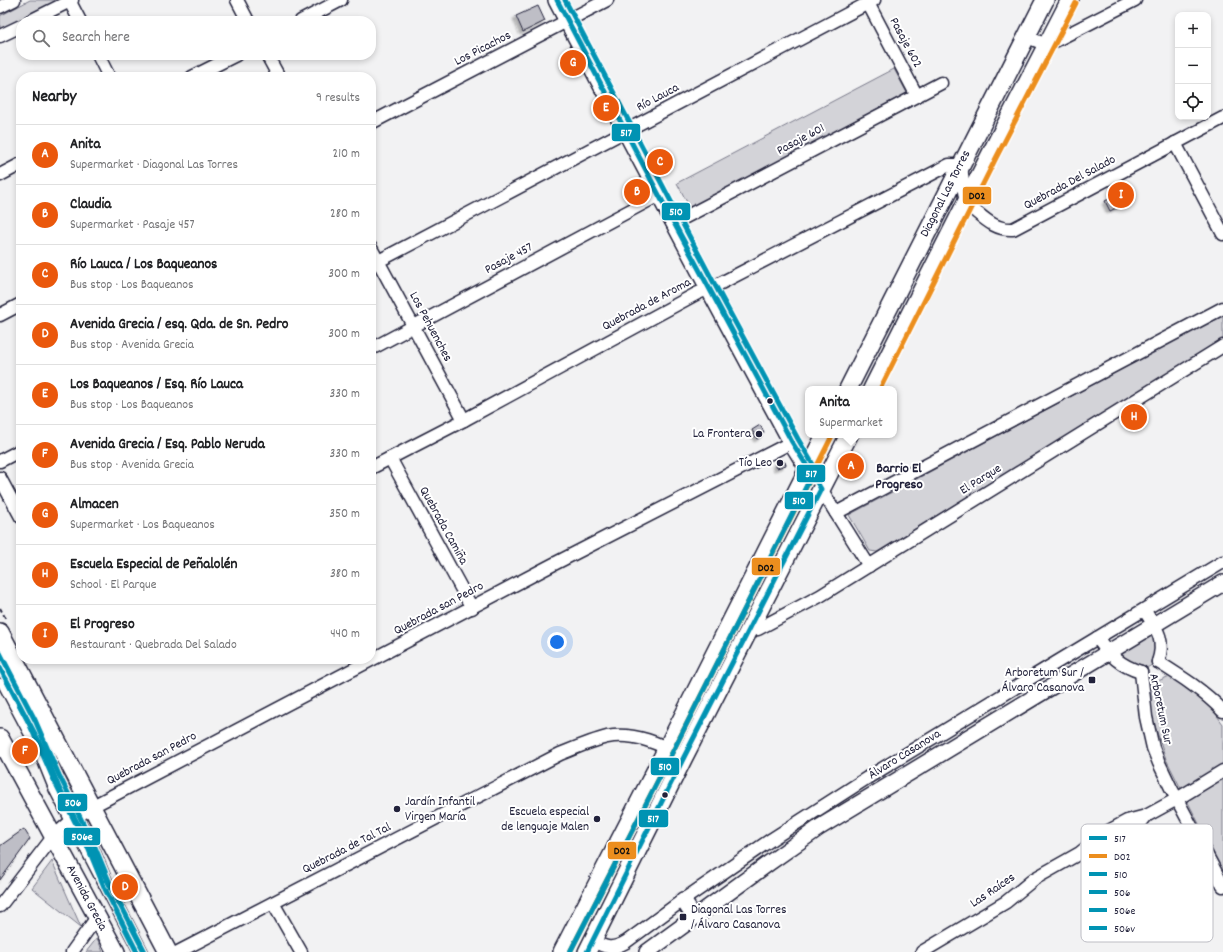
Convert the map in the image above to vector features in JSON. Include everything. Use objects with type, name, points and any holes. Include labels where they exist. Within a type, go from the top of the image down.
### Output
[{"type":"main road","points":[[557,0],[792,442],[822,489]]},
{"type":"main road","name":"Diagonal Las Torres","points":[[850,386],[1045,0]]},
{"type":"main road","name":"Diagonal Las Torres","points":[[874,386],[1070,0]]},
{"type":"main road","points":[[562,952],[823,438]]},
{"type":"main road","points":[[590,946],[684,757],[848,438]]},
{"type":"main road","points":[[0,632],[86,811],[168,952]]},
{"type":"main road","name":"Avenida Grecia","points":[[0,738],[116,952]]},
{"type":"street","points":[[0,7],[14,0]]},
{"type":"street","points":[[40,16],[70,0],[78,16]]},
{"type":"street","points":[[237,0],[245,16]]},
{"type":"street","points":[[311,16],[341,0]]},
{"type":"street","name":"Los Picachos","points":[[376,119],[607,0]]},
{"type":"street","points":[[1027,37],[1047,46],[1135,0]]},
{"type":"street","name":"Pasaje 602","points":[[871,2],[916,96]]},
{"type":"street","name":"Río Lauca","points":[[376,262],[871,2]]},
{"type":"street","points":[[0,36],[16,28]]},
{"type":"street","points":[[100,60],[106,72]]},
{"type":"street","points":[[202,72],[226,60]]},
{"type":"street","points":[[270,60],[276,72]]},
{"type":"street","name":"Pasaje 601","points":[[674,222],[941,83]]},
{"type":"street","name":"Quebrada Del Salado","points":[[966,202],[987,222],[1005,229],[1013,229],[1223,118]]},
{"type":"street","points":[[1174,143],[1223,234]]},
{"type":"street","name":"Quebrada de Aroma","points":[[376,465],[464,420],[696,294],[727,280],[945,166],[954,164],[961,165]]},
{"type":"street","points":[[961,165],[966,202]]},
{"type":"street","points":[[0,175],[16,167]]},
{"type":"street","name":"Pasaje 457","points":[[376,345],[660,195]]},
{"type":"street","name":"Los Pehuenches","points":[[376,265],[413,326],[464,420]]},
{"type":"street","points":[[0,315],[16,307]]},
{"type":"street","points":[[836,513],[1223,308]]},
{"type":"street","name":"El Parque","points":[[749,630],[758,629],[820,596],[1223,346]]},
{"type":"street","name":"Quebrada san Pedro","points":[[376,658],[792,442]]},
{"type":"street","points":[[0,461],[16,453]]},
{"type":"street","name":"Quebrada Camiña","points":[[390,458],[472,608]]},
{"type":"street","points":[[0,478],[16,508]]},
{"type":"street","points":[[822,489],[870,566]]},
{"type":"street","name":"Álvaro Casanova","points":[[590,946],[608,948],[617,947],[772,839],[867,778],[1223,562]]},
{"type":"street","name":"Álvaro Casanova","points":[[647,952],[820,827],[1223,582]]},
{"type":"street","points":[[1141,672],[1151,668],[1158,662],[1162,653],[1162,646],[1158,632],[1144,610]]},
{"type":"street","name":"Arboretum Sur","points":[[1097,638],[1108,652],[1120,663],[1141,672],[1146,716],[1154,748],[1164,776],[1191,824]]},
{"type":"street","points":[[1158,662],[1191,682],[1213,700],[1223,711]]},
{"type":"street","name":"Quebrada san Pedro","points":[[0,906],[53,837],[86,811],[366,664]]},
{"type":"street","name":"Quebrada de Tal Tal","points":[[178,952],[560,754],[584,744],[608,737],[627,736],[645,739],[684,757]]},
{"type":"street","name":"Las Raíces","points":[[1140,824],[1146,816],[1178,799],[1223,771]]},
{"type":"street","name":"Las Raíces","points":[[922,952],[938,945],[1006,902],[1034,879],[1081,853]]},
{"type":"street","name":"Arboretum Sur","points":[[1213,867],[1223,886]]},
{"type":"street","points":[[683,900],[694,917]]},
{"type":"street","points":[[273,903],[301,952]]},
{"type":"street","points":[[72,952],[98,918]]},
{"type":"lane","points":[[0,682],[38,754],[53,792],[137,952]]},
{"type":"lane","points":[[86,811],[96,847],[108,881],[145,952]]},
{"type":"shaded area","points":[[30,0],[58,0],[28,16],[16,16],[16,22],[0,31],[0,16]]},
{"type":"shaded area","points":[[894,69],[907,93],[690,208],[677,183]]},
{"type":"shaded area","points":[[1223,315],[1223,340],[877,552],[870,551],[849,515]]},
{"type":"shaded area","points":[[1153,635],[1157,654],[1154,662],[1146,668],[1134,668],[1120,654]]},
{"type":"shaded area","points":[[1172,675],[1210,706],[1223,724],[1223,871],[1213,851],[1213,824],[1199,824],[1166,759],[1151,714],[1151,684]]},
{"type":"shaded area","points":[[52,861],[81,927],[32,888]]},
{"type":"shaded area","points":[[97,938],[103,952],[86,952]]},
{"type":"building","points":[[538,6],[545,21],[523,32],[516,16]]},
{"type":"building","points":[[575,58],[578,63],[571,67],[569,62]]},
{"type":"building","points":[[639,184],[644,195],[635,200],[630,189]]},
{"type":"building","points":[[1126,190],[1132,200],[1110,211],[1105,201]]},
{"type":"building","name":"La Frontera","points":[[760,425],[764,432],[761,437],[757,439],[752,430]]},
{"type":"building","name":"Tío Leo","points":[[778,460],[785,462],[786,465],[777,468],[775,465]]},
{"type":"building","points":[[24,829],[30,839],[0,880],[0,846]]},
{"type":"transit line","name":"517","points":[[557,0],[659,195],[792,442],[821,489],[684,757],[587,952]]},
{"type":"transit line","name":"510","points":[[565,0],[715,285],[815,468],[570,952]]},
{"type":"transit line","name":"D02","points":[[882,386],[1076,3]]},
{"type":"transit line","name":"D02","points":[[570,952],[831,438]]},
{"type":"transit line","name":"506","points":[[0,653],[35,720],[59,775],[95,847],[111,886],[145,952]]},
{"type":"transit line","name":"506e","points":[[0,668],[29,723],[53,778],[89,850],[105,889],[137,952]]},
{"type":"transit line","name":"506v","points":[[6,679],[44,751],[59,788],[143,949]]},
{"type":"place","name":"Almacen","points":[[573,63]]},
{"type":"place","name":"Los Baqueanos / Esq. Río Lauca","points":[[606,108]]},
{"type":"place","name":"Río Lauca / Los Baqueanos","points":[[660,162]]},
{"type":"place","name":"Claudia","points":[[637,192]]},
{"type":"place","name":"El Progreso","points":[[1121,195]]},
{"type":"place","name":"Escuela Especial de Peñalolén","points":[[1134,417]]},
{"type":"place","name":"La Frontera","points":[[759,434]]},
{"type":"place","name":"Tío Leo","points":[[780,463]]},
{"type":"place","name":"Anita","points":[[851,466]]},
{"type":"place","name":"Arboretum Sur / Álvaro Casanova","points":[[1092,680]]},
{"type":"place","name":"Avenida Grecia / Esq. Pablo Neruda","points":[[25,751]]},
{"type":"place","name":"Jardín Infantil Virgen María","points":[[397,809]]},
{"type":"place","name":"Escuela especial de lenguaje Malen","points":[[597,819]]},
{"type":"place","name":"Avenida Grecia / esq. Qda. de Sn. Pedro","points":[[125,887]]},
{"type":"place","name":"Diagonal Las Torres / Álvaro Casanova","points":[[683,917]]},
{"type":"district","name":"Barrio El Progreso","points":[[899,478]]}]
